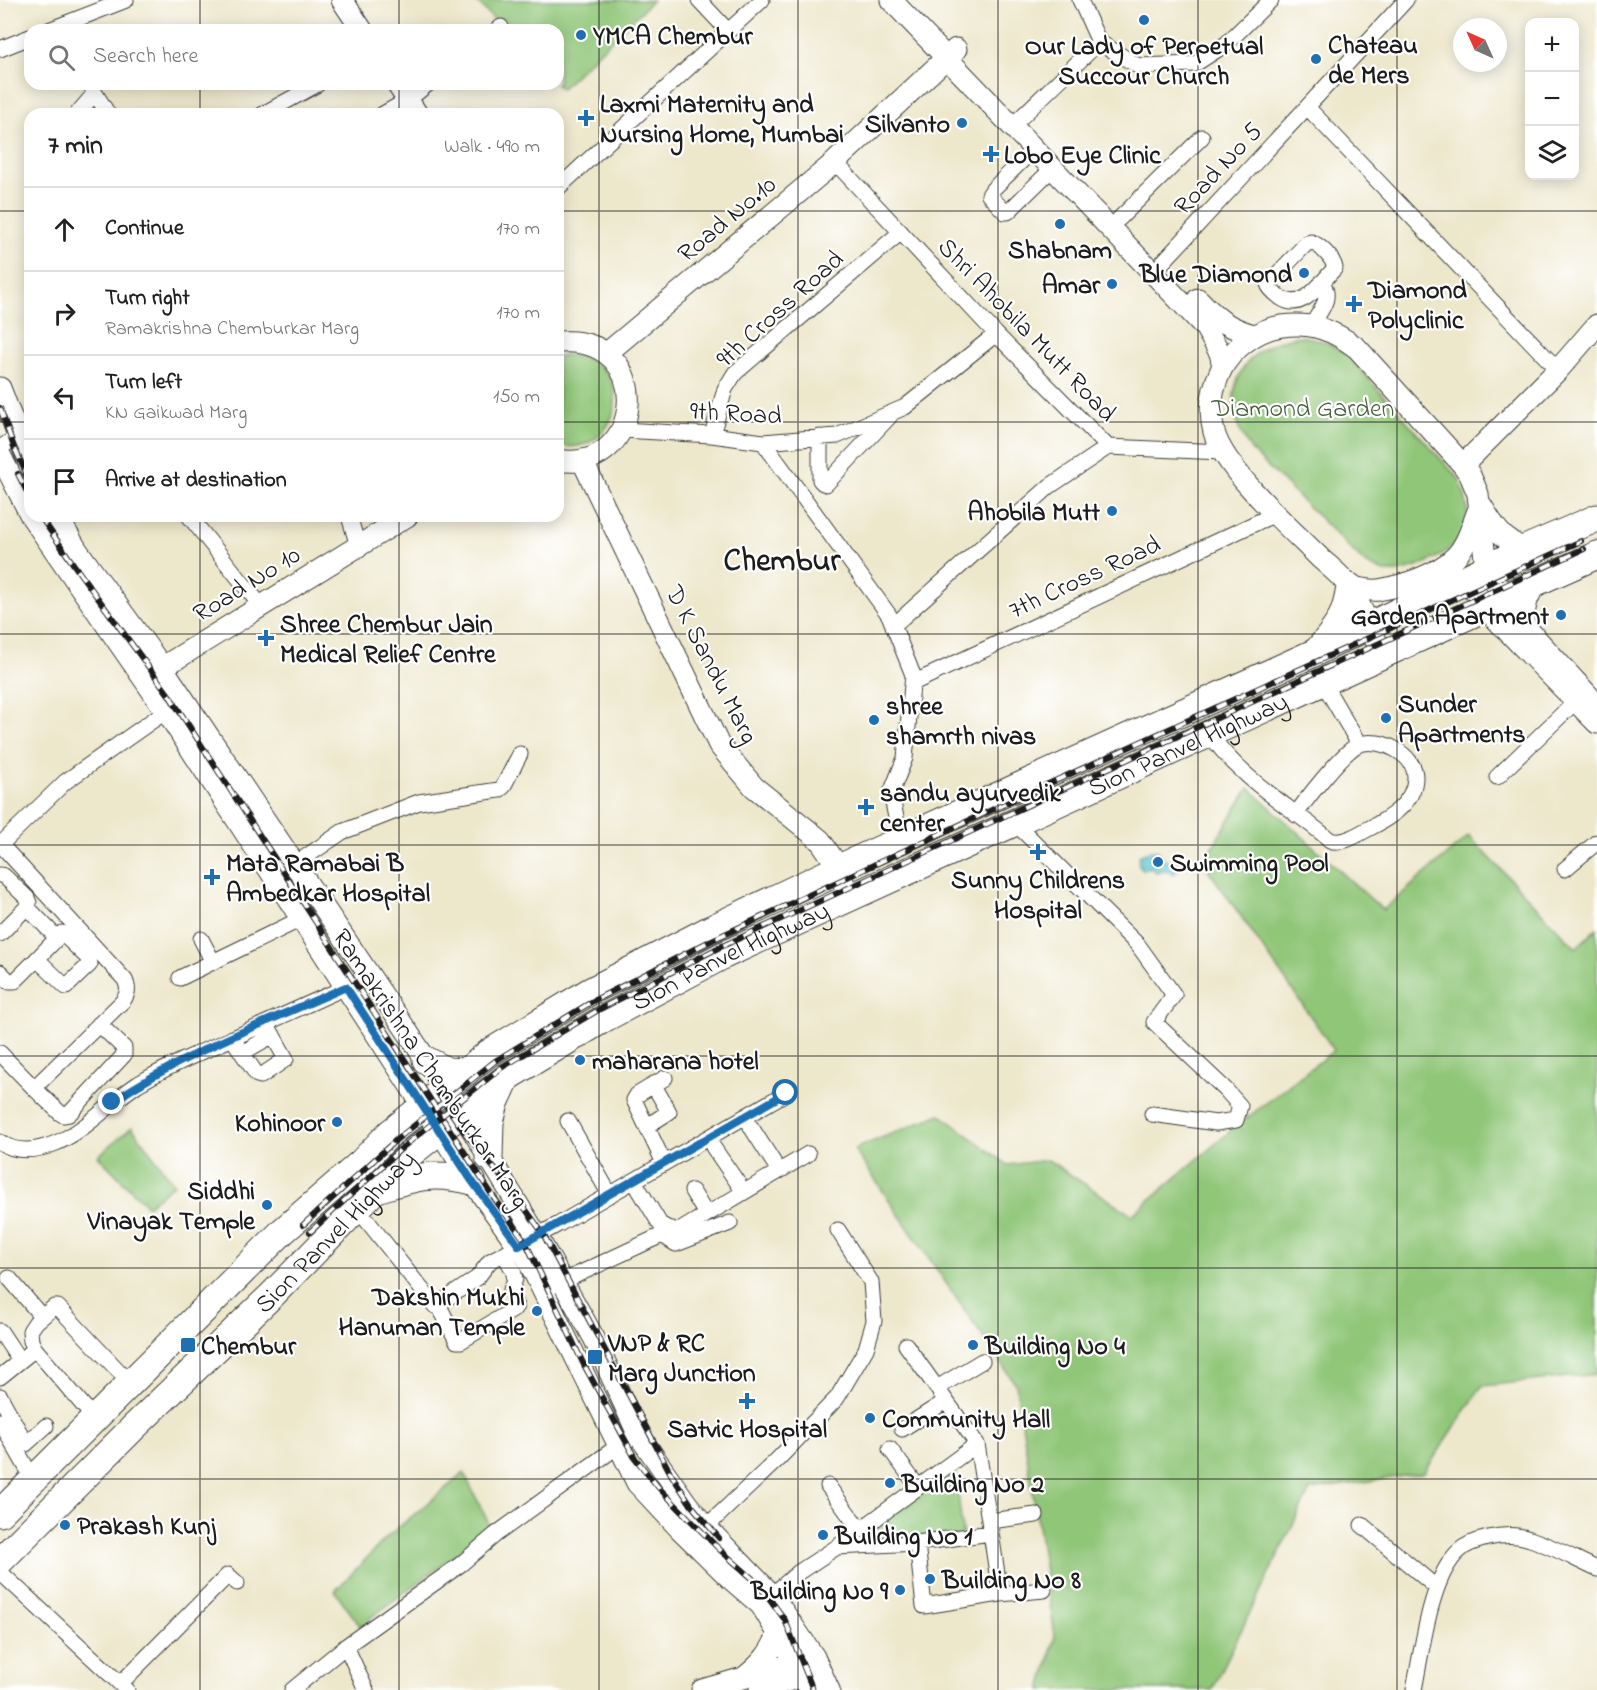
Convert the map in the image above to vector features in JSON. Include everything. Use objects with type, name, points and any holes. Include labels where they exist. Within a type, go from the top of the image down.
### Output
[{"type":"highway","name":"Sion Panvel Highway","points":[[0,1514],[283,1231],[361,1163],[390,1133],[489,1053],[590,992],[711,929],[839,868],[901,842],[1316,652],[1525,549],[1597,518]]},
{"type":"highway","name":"Sion Panvel Highway","points":[[0,1561],[134,1427],[272,1295],[410,1154],[507,1077],[605,1018],[694,971],[848,897],[1597,555]]},
{"type":"highway","points":[[1525,634],[1523,603],[1530,587],[1535,582]]},
{"type":"highway","points":[[1316,652],[1337,626],[1347,609],[1350,587]]},
{"type":"highway","points":[[426,1060],[447,1071],[466,1072]]},
{"type":"highway","points":[[489,1157],[490,1122],[495,1103],[507,1077]]},
{"type":"highway","points":[[376,1189],[418,1176],[449,1175],[472,1181]]},
{"type":"main road","points":[[342,0],[358,24]]},
{"type":"main road","points":[[891,0],[952,53],[1017,121],[1119,219],[1214,316],[1236,330],[1254,335]]},
{"type":"main road","points":[[910,0],[952,53]]},
{"type":"main road","name":"Road No.10","points":[[607,354],[835,162],[952,53]]},
{"type":"main road","points":[[1017,121],[1034,149],[1205,327],[1217,346],[1223,366]]},
{"type":"main road","points":[[1382,654],[1350,587],[1275,514],[1222,452],[1214,431],[1211,409],[1214,387],[1223,366],[1237,349],[1254,335],[1275,327],[1304,324],[1340,335],[1357,348],[1463,465],[1474,485],[1480,505],[1482,538],[1477,573],[1494,602],[1525,634],[1546,662],[1586,699],[1597,723]]},
{"type":"main road","points":[[1463,465],[1558,370],[1597,325]]},
{"type":"main road","points":[[564,341],[574,340],[592,344],[607,354],[621,369],[628,389],[629,410],[622,430],[612,444],[598,454],[582,460],[564,460]]},
{"type":"main road","points":[[0,388],[24,432]]},
{"type":"main road","name":"Ramakrishna Chemburkar Marg","points":[[0,455],[24,501]]},
{"type":"main road","name":"D K Sandu Marg","points":[[582,460],[719,745],[754,787],[820,840],[839,868],[848,897]]},
{"type":"main road","points":[[1480,505],[1509,543],[1525,549]]},
{"type":"main road","points":[[1350,587],[1376,590],[1404,584],[1436,570],[1456,557],[1469,536],[1480,505]]},
{"type":"main road","name":"Ramakrishna Chemburkar Marg","points":[[36,522],[233,773],[462,1113],[489,1157],[520,1245],[637,1483],[671,1520],[738,1574],[766,1600],[809,1671]]},
{"type":"main road","name":"Ramakrishna Chemburkar Marg","points":[[61,522],[153,672],[166,711],[472,1181],[520,1245],[562,1282],[594,1338],[639,1434],[738,1574]]},
{"type":"main road","name":"Road No 10","points":[[153,672],[397,522]]},
{"type":"main road","points":[[215,786],[233,773]]},
{"type":"main road","points":[[671,1520],[687,1504]]},
{"type":"main road","name":"Ramakrishna Chemburkar Marg","points":[[766,1600],[778,1634],[809,1671]]},
{"type":"main road","points":[[751,1684],[773,1648],[778,1634]]},
{"type":"main road","points":[[702,1690],[751,1684],[809,1671],[829,1690]]},
{"type":"street","points":[[67,24],[126,0]]},
{"type":"street","points":[[699,0],[728,31]]},
{"type":"street","points":[[564,182],[762,0]]},
{"type":"street","points":[[1080,0],[1099,42],[1138,66],[1195,64],[1226,44],[1271,0]]},
{"type":"street","name":"Road No 5","points":[[1162,262],[1406,0]]},
{"type":"street","points":[[0,49],[24,39]]},
{"type":"street","points":[[1017,121],[1099,42]]},
{"type":"street","points":[[81,108],[92,90]]},
{"type":"street","points":[[94,90],[105,108]]},
{"type":"street","points":[[273,108],[307,90]]},
{"type":"street","points":[[393,108],[420,90]]},
{"type":"street","points":[[1307,107],[1558,370]]},
{"type":"street","points":[[1119,219],[1202,136]]},
{"type":"street","points":[[1034,149],[993,189],[989,195],[992,199],[1005,212],[1008,212],[1053,168]]},
{"type":"street","name":"Shri Ahobila Mutt Road","points":[[835,162],[996,334],[1108,447],[1222,452]]},
{"type":"street","name":"9th Cross Road","points":[[712,435],[725,389],[735,373],[901,232]]},
{"type":"street","points":[[1311,242],[1317,244],[1335,265],[1322,282],[1307,298],[1298,301],[1283,300],[1271,290],[1268,284],[1307,243],[1311,242]]},
{"type":"street","points":[[1304,324],[1327,299],[1327,292],[1322,282]]},
{"type":"street","points":[[1298,301],[1304,324]]},
{"type":"street","name":"9th Road","points":[[622,430],[712,435],[763,442],[837,436],[905,407],[996,334]]},
{"type":"street","points":[[820,437],[820,480],[826,484],[894,412]]},
{"type":"street","points":[[0,448],[24,432]]},
{"type":"street","points":[[763,442],[889,615],[913,675],[905,758],[891,793],[901,842]]},
{"type":"street","points":[[893,626],[1050,486],[1108,447]]},
{"type":"street","name":"7th Cross Road","points":[[913,683],[1275,514]]},
{"type":"street","points":[[194,522],[261,606]]},
{"type":"street","points":[[351,522],[358,546]]},
{"type":"street","points":[[1322,681],[1359,744]]},
{"type":"street","points":[[1497,777],[1586,699]]},
{"type":"street","points":[[64,931],[26,872],[0,845],[65,782],[166,711]]},
{"type":"street","points":[[1209,733],[1219,748],[1248,778],[1330,840],[1336,842],[1348,839],[1383,822],[1400,808],[1412,790],[1415,778],[1414,768],[1397,750],[1382,742],[1359,744],[1341,759],[1305,800],[1296,814]]},
{"type":"street","points":[[275,878],[342,832],[419,802],[499,790],[503,787],[520,754]]},
{"type":"street","points":[[1014,822],[1138,945],[1174,995],[1154,1022],[1240,1106],[1236,1120],[1216,1123],[1152,1114]]},
{"type":"street","points":[[1565,869],[1597,842]]},
{"type":"street","points":[[13,885],[26,872]]},
{"type":"street","points":[[0,875],[4,876],[29,901],[27,907],[2,928]]},
{"type":"street","points":[[27,907],[82,943],[125,980],[128,987],[123,1001],[34,1088]]},
{"type":"street","points":[[180,978],[301,919]]},
{"type":"street","points":[[0,972],[12,982],[64,931]]},
{"type":"street","points":[[201,939],[213,962]]},
{"type":"street","points":[[37,959],[66,987],[90,964],[82,943]]},
{"type":"street","points":[[242,1053],[269,1029],[369,975]]},
{"type":"street","points":[[0,1053],[60,1113],[69,1114],[124,1055],[124,1048],[99,1024]]},
{"type":"street","points":[[0,1142],[8,1148],[32,1151],[58,1142],[78,1131],[112,1102],[139,1084],[232,1038],[269,1029]]},
{"type":"street","points":[[232,1038],[257,1075],[261,1076],[286,1059],[269,1029]]},
{"type":"street","points":[[647,1126],[669,1113],[659,1081],[636,1095],[634,1100],[664,1163]]},
{"type":"street","points":[[520,1245],[513,1270],[514,1279],[511,1290],[516,1306],[505,1315],[461,1341],[457,1341],[439,1306],[440,1303],[477,1278],[490,1261],[610,1195],[786,1093]]},
{"type":"street","points":[[568,1121],[610,1195]]},
{"type":"street","points":[[751,1127],[779,1171]]},
{"type":"street","points":[[713,1147],[744,1192]]},
{"type":"street","points":[[634,1181],[660,1224],[678,1231],[808,1154]]},
{"type":"street","points":[[692,1191],[706,1214]]},
{"type":"street","points":[[357,1208],[435,1306]]},
{"type":"street","points":[[543,1292],[662,1235],[676,1244],[730,1224]]},
{"type":"street","points":[[706,1527],[778,1459],[837,1398],[867,1349],[874,1321],[871,1282],[838,1230]]},
{"type":"street","points":[[9,1278],[42,1317]]},
{"type":"street","points":[[94,1418],[35,1349],[30,1331],[42,1317],[54,1307],[58,1307],[130,1383]]},
{"type":"street","points":[[0,1331],[20,1361]]},
{"type":"street","points":[[906,1345],[977,1444],[1000,1594]]},
{"type":"street","points":[[0,1377],[35,1349]]},
{"type":"street","points":[[902,1429],[982,1361]]},
{"type":"street","points":[[585,1375],[607,1365]]},
{"type":"street","points":[[0,1396],[24,1442],[28,1443],[42,1431],[54,1458]]},
{"type":"street","points":[[0,1421],[33,1479]]},
{"type":"street","points":[[292,1690],[346,1646],[461,1564],[495,1535],[618,1446],[639,1434]]},
{"type":"street","points":[[766,1600],[799,1572],[861,1530],[977,1444]]},
{"type":"street","points":[[890,1449],[918,1487]]},
{"type":"street","points":[[828,1486],[861,1530]]},
{"type":"street","points":[[837,1547],[917,1543],[1036,1515]]},
{"type":"street","points":[[1362,1525],[1437,1588]]},
{"type":"street","points":[[1414,1690],[1437,1588],[1449,1562],[1461,1549],[1482,1539],[1505,1535],[1529,1538],[1597,1569]]},
{"type":"street","points":[[917,1543],[924,1606],[1000,1594],[1044,1590]]},
{"type":"street","points":[[0,1572],[124,1687],[228,1575],[237,1583]]},
{"type":"street","points":[[346,1646],[366,1690]]},
{"type":"green space","points":[[475,0],[653,0],[564,86],[564,24],[498,24]]},
{"type":"green space","name":"Diamond Garden","points":[[1300,336],[1326,343],[1348,356],[1459,479],[1466,503],[1467,523],[1460,538],[1443,554],[1419,566],[1396,572],[1383,571],[1365,563],[1252,451],[1241,432],[1235,413],[1234,394],[1238,377],[1248,362],[1261,350],[1279,341]]},
{"type":"green space","points":[[564,355],[589,360],[606,372],[614,389],[614,407],[608,424],[596,438],[579,446],[564,445]]},
{"type":"green space","points":[[1249,788],[1383,910],[1469,836],[1576,948],[1597,928],[1597,1374],[1482,1386],[1424,1473],[1310,1490],[1212,1690],[1041,1690],[1055,1636],[1016,1385],[854,1149],[940,1114],[1008,1165],[1048,1160],[1132,1215],[1234,1128],[1334,1050],[1203,862]]},
{"type":"green space","points":[[132,1127],[174,1184],[147,1206],[98,1156]]},
{"type":"green space","points":[[955,1467],[963,1537],[840,1552]]},
{"type":"green space","points":[[464,1473],[491,1528],[360,1626],[335,1591],[387,1537]]},
{"type":"water","name":"Swimming Pool","points":[[1151,850],[1159,852],[1164,860],[1177,862],[1179,869],[1173,874],[1165,870],[1156,872],[1151,867],[1143,870],[1139,864],[1139,856]]},
{"type":"railway","points":[[0,408],[24,468]]},
{"type":"railway","points":[[18,474],[24,486]]},
{"type":"railway","points":[[44,522],[169,695],[494,1198],[525,1241],[583,1363],[635,1458],[658,1487],[718,1548],[753,1579],[769,1598],[785,1620],[813,1690]]},
{"type":"railway","points":[[303,1225],[396,1140],[495,1061],[593,1001],[712,940],[1581,541]]},
{"type":"railway","points":[[310,1232],[403,1147],[501,1068],[600,1009],[718,948],[1584,549]]},
{"type":"railway","points":[[428,1078],[462,1129],[511,1189],[542,1232],[671,1474],[692,1506],[719,1538]]},
{"type":"place","name":"Our Lady of Perpetual Succour Church","points":[[1144,20]]},
{"type":"place","name":"YMCA Chembur","points":[[581,35]]},
{"type":"place","name":"Chateau de Mers","points":[[1316,59]]},
{"type":"place","name":"Laxmi Maternity and Nursing Home, Mumbai","points":[[586,118]]},
{"type":"place","name":"Silvanto","points":[[962,123]]},
{"type":"place","name":"Lobo Eye Clinic","points":[[991,154]]},
{"type":"place","name":"Shabnam","points":[[1060,224]]},
{"type":"place","name":"Blue Diamond","points":[[1304,273]]},
{"type":"place","name":"Amar","points":[[1112,284]]},
{"type":"place","name":"Diamond Polyclinic","points":[[1354,304]]},
{"type":"place","name":"Ahobila Mutt","points":[[1112,511]]},
{"type":"place","name":"Garden Apartment","points":[[1561,615]]},
{"type":"place","name":"Shree Chembur Jain Medical Relief Centre","points":[[266,638]]},
{"type":"place","name":"Sunder Apartments","points":[[1386,718]]},
{"type":"place","name":"shree shamrth nivas","points":[[874,720]]},
{"type":"place","name":"sandu ayurvedik center","points":[[866,807]]},
{"type":"place","name":"Sunny Childrens Hospital","points":[[1038,852]]},
{"type":"place","name":"Swimming Pool","points":[[1158,862]]},
{"type":"place","name":"Mata Ramabai B Ambedkar Hospital","points":[[212,877]]},
{"type":"place","name":"maharana hotel","points":[[580,1060]]},
{"type":"place","name":"Kohinoor","points":[[337,1122]]},
{"type":"place","name":"Siddhi Vinayak Temple","points":[[267,1205]]},
{"type":"place","name":"Dakshin Mukhi Hanuman Temple","points":[[537,1311]]},
{"type":"place","name":"Chembur","points":[[188,1345]]},
{"type":"place","name":"Building No 4","points":[[973,1345]]},
{"type":"place","name":"VNP & RC Marg Junction","points":[[595,1357]]},
{"type":"place","name":"Satvic Hospital","points":[[747,1401]]},
{"type":"place","name":"Community Hall","points":[[870,1418]]},
{"type":"place","name":"Building No 2","points":[[890,1483]]},
{"type":"place","name":"Prakash Kunj","points":[[65,1525]]},
{"type":"place","name":"Building No 1","points":[[823,1535]]},
{"type":"place","name":"Building No 8","points":[[930,1579]]},
{"type":"place","name":"Building No 9","points":[[900,1590]]},
{"type":"district","name":"Chembur","points":[[782,559]]},
{"type":"route","points":[[112,1102],[139,1084],[196,1054],[346,987],[472,1181],[519,1246],[786,1093]]}]
